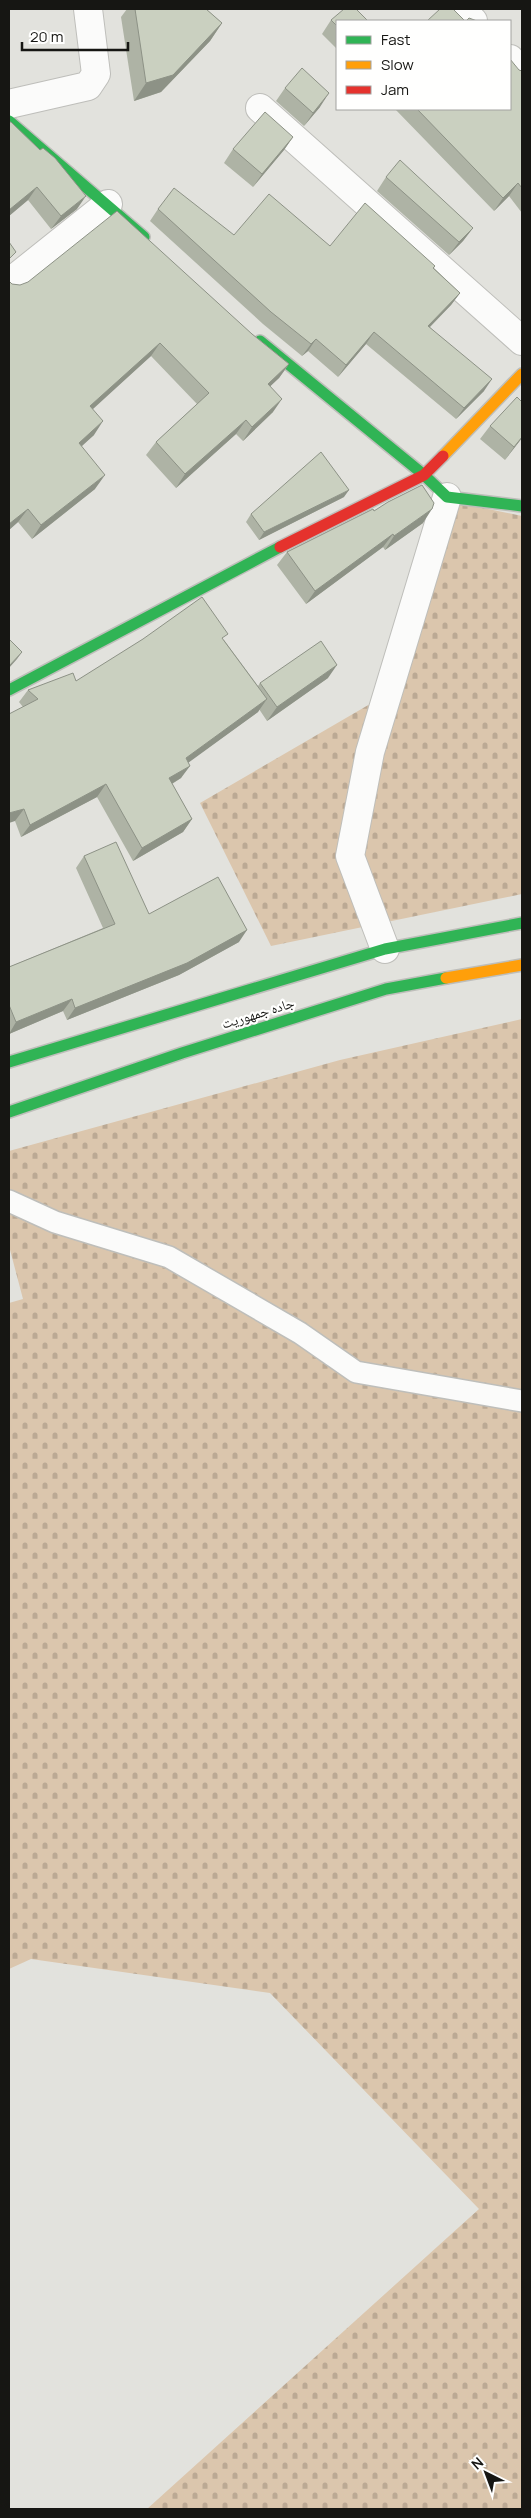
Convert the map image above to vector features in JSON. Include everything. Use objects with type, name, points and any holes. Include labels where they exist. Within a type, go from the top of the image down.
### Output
[{"type":"street","points":[[9,104],[88,86],[96,74],[88,9]]},
{"type":"street","points":[[458,9],[472,20]]},
{"type":"street","points":[[511,59],[522,74]]},
{"type":"street","points":[[260,108],[522,341]]},
{"type":"street","points":[[9,121],[108,204],[151,244]]},
{"type":"street","points":[[9,283],[108,204]]},
{"type":"street","points":[[253,336],[424,474],[447,497],[522,506]]},
{"type":"street","points":[[9,690],[266,553],[424,474],[522,374]]},
{"type":"street","points":[[385,949],[350,856],[370,752],[447,497]]},
{"type":"street","name":"جاده جمهوریت","points":[[9,1062],[385,949],[522,923]]},
{"type":"street","name":"جاده جمهوریت","points":[[9,1112],[182,1052],[386,989],[522,966]]},
{"type":"lane","points":[[9,1201],[55,1222],[168,1257],[300,1333],[356,1372],[522,1401]]},
{"type":"green space","points":[[454,502],[522,516],[522,894],[271,946],[200,803],[370,704]]},
{"type":"green space","points":[[522,1019],[522,2509],[147,2509],[479,2209],[270,1993],[31,1959],[9,1969],[9,1303],[23,1299],[9,1246],[9,1151],[340,1060]]},
{"type":"building","points":[[135,9],[206,9],[222,23],[173,75],[146,83]]},
{"type":"building","points":[[344,9],[356,9],[367,20],[336,20],[336,25],[331,20]]},
{"type":"building","points":[[440,9],[453,9],[464,20],[428,20]]},
{"type":"building","points":[[511,60],[522,71],[522,188],[518,183],[503,198],[418,110],[511,110]]},
{"type":"building","points":[[302,68],[329,93],[313,113],[285,88]]},
{"type":"building","points":[[265,112],[293,137],[262,174],[233,149]]},
{"type":"building","points":[[9,122],[40,150],[43,148],[55,158],[86,196],[61,216],[37,187],[9,210]]},
{"type":"building","points":[[400,160],[473,228],[459,242],[386,177]]},
{"type":"building","points":[[174,188],[234,235],[269,194],[330,246],[365,203],[435,266],[433,268],[460,293],[428,326],[492,379],[464,408],[374,332],[346,365],[316,339],[311,344],[271,312],[158,209]]},
{"type":"building","points":[[117,211],[252,334],[289,364],[268,384],[282,399],[252,427],[246,420],[185,474],[156,442],[209,393],[160,343],[90,406],[103,421],[79,443],[105,475],[41,525],[28,509],[9,524],[9,281],[12,284],[20,285],[28,282]]},
{"type":"building","points":[[9,242],[16,252],[9,259]]},
{"type":"building","points":[[517,397],[522,402],[522,437],[514,447],[490,426]]},
{"type":"building","points":[[321,452],[349,490],[264,532],[251,514]]},
{"type":"building","points":[[422,485],[434,503],[432,509],[394,536],[393,534],[315,591],[287,552],[373,509],[374,511]]},
{"type":"building","points":[[202,597],[228,634],[222,638],[267,699],[186,758],[190,766],[169,778],[192,819],[142,848],[106,784],[30,825],[24,809],[9,813],[9,714],[38,699],[28,690],[73,673],[76,681],[143,639]]},
{"type":"building","points":[[9,639],[22,652],[9,666]]},
{"type":"building","points":[[321,641],[337,665],[277,707],[260,683]]},
{"type":"building","points":[[116,842],[149,914],[218,877],[247,930],[187,963],[75,1008],[72,999],[16,1022],[9,1005],[9,967],[115,924],[84,856]]},
{"type":"traffic: fast","points":[[9,121],[144,237]]},
{"type":"traffic: fast","points":[[260,341],[424,475],[447,497],[522,506]]},
{"type":"traffic: fast","points":[[9,690],[280,547]]},
{"type":"traffic: fast","points":[[9,1062],[385,949],[522,923]]},
{"type":"traffic: fast","points":[[9,1112],[182,1053],[386,989],[446,978]]},
{"type":"traffic: slow","points":[[443,456],[522,374]]},
{"type":"traffic: slow","points":[[446,978],[522,965]]},
{"type":"traffic: jam","points":[[280,547],[424,475],[443,456]]}]
